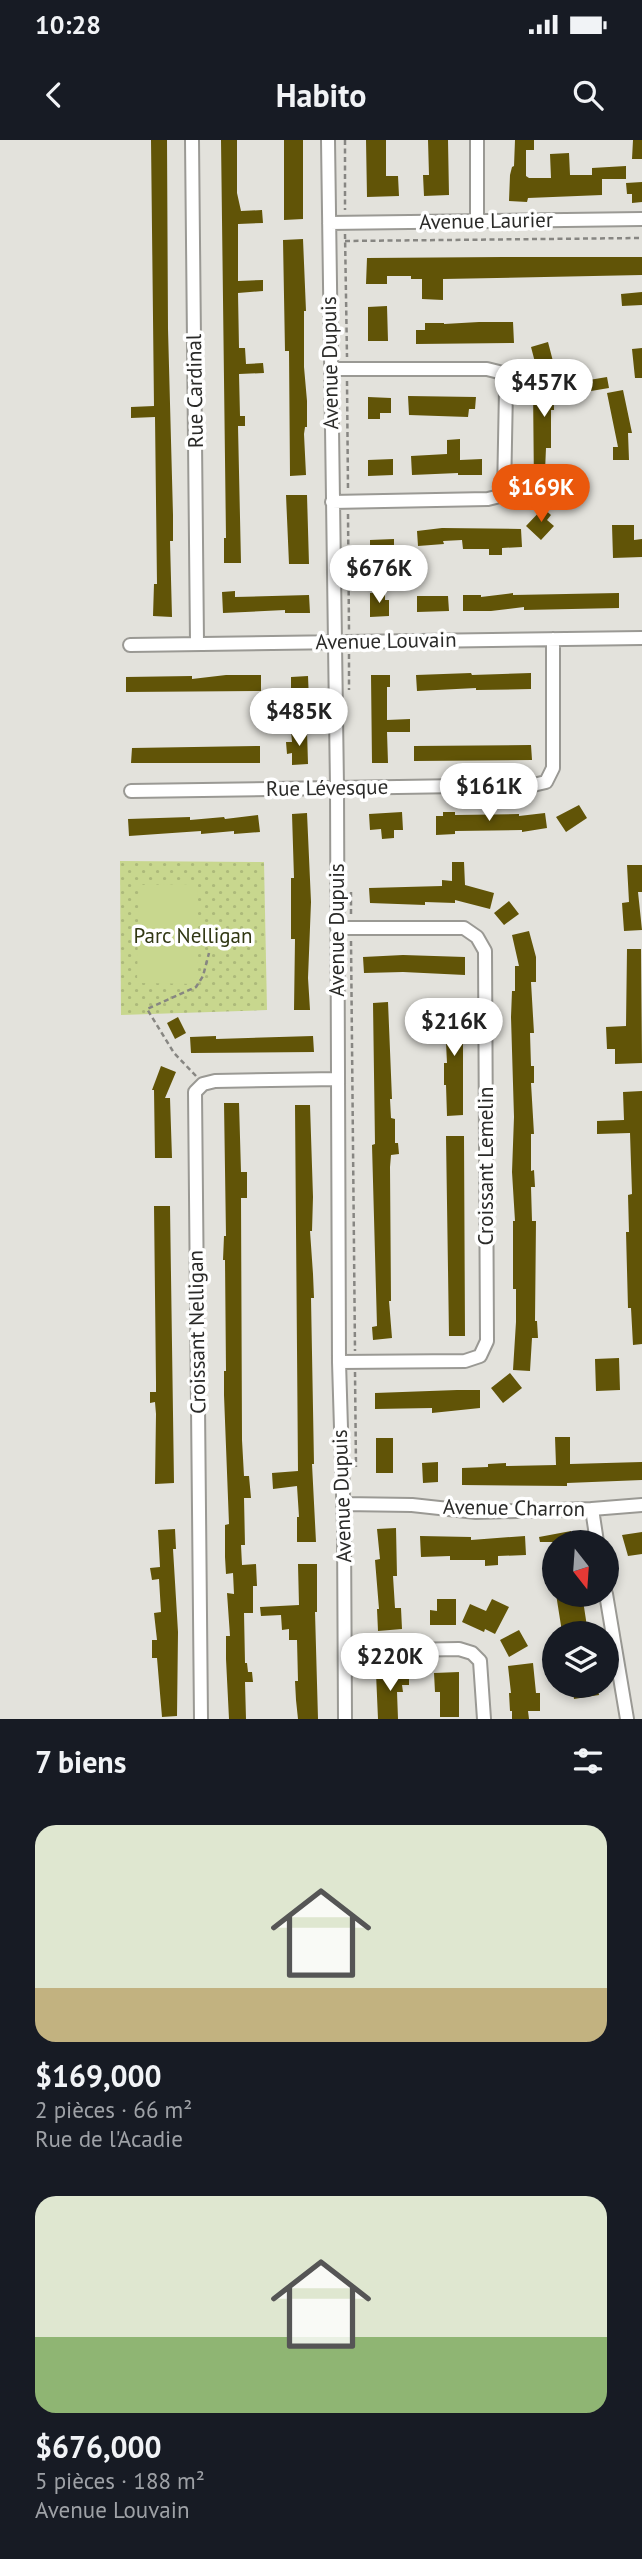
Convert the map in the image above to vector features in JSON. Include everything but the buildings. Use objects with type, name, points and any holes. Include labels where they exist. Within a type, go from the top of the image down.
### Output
[{"type":"street","name":"Rue Cardinal","points":[[192,140],[197,642]]},
{"type":"street","name":"Avenue Dupuis","points":[[328,140],[337,787],[339,1362],[346,1651],[345,1719]]},
{"type":"street","points":[[477,140],[477,221]]},
{"type":"street","name":"Avenue Laurier","points":[[329,223],[642,219]]},
{"type":"street","points":[[331,369],[486,369],[502,373],[506,389],[504,495],[488,499],[332,502]]},
{"type":"street","name":"Avenue Louvain","points":[[130,645],[642,638]]},
{"type":"street","name":"Rue Lévesque","points":[[131,791],[533,785],[546,782],[553,768],[553,639]]},
{"type":"street","name":"Croissant Lemelin","points":[[337,928],[464,928],[478,937],[485,951],[487,1327],[487,1341],[480,1356],[465,1361],[339,1362]]},
{"type":"street","points":[[203,1084],[215,1081],[338,1079]]},
{"type":"street","name":"Croissant Nelligan","points":[[201,1719],[195,1092],[203,1084]]},
{"type":"street","name":"Avenue Charron","points":[[343,1504],[412,1505],[476,1512],[642,1505]]},
{"type":"street","points":[[592,1509],[595,1530]]},
{"type":"street","points":[[608,1607],[627,1719]]},
{"type":"street","points":[[346,1651],[458,1649],[472,1653],[480,1661],[484,1719]]},
{"type":"path","points":[[345,140],[345,211]]},
{"type":"path","points":[[345,234],[346,358]]},
{"type":"path","points":[[345,241],[642,238]]},
{"type":"path","points":[[347,382],[348,489]]},
{"type":"path","points":[[348,514],[349,628]]},
{"type":"path","points":[[351,940],[355,1354]]},
{"type":"path","points":[[203,1084],[174,1053],[147,1009],[196,987],[203,976],[209,953]]},
{"type":"path","points":[[355,1375],[356,1475]]},
{"type":"green space","name":"Parc Nelligan","points":[[120,861],[264,862],[267,1010],[121,1015]]},
{"type":"green space","points":[[198,884],[197,984],[137,983],[139,885]]}]
